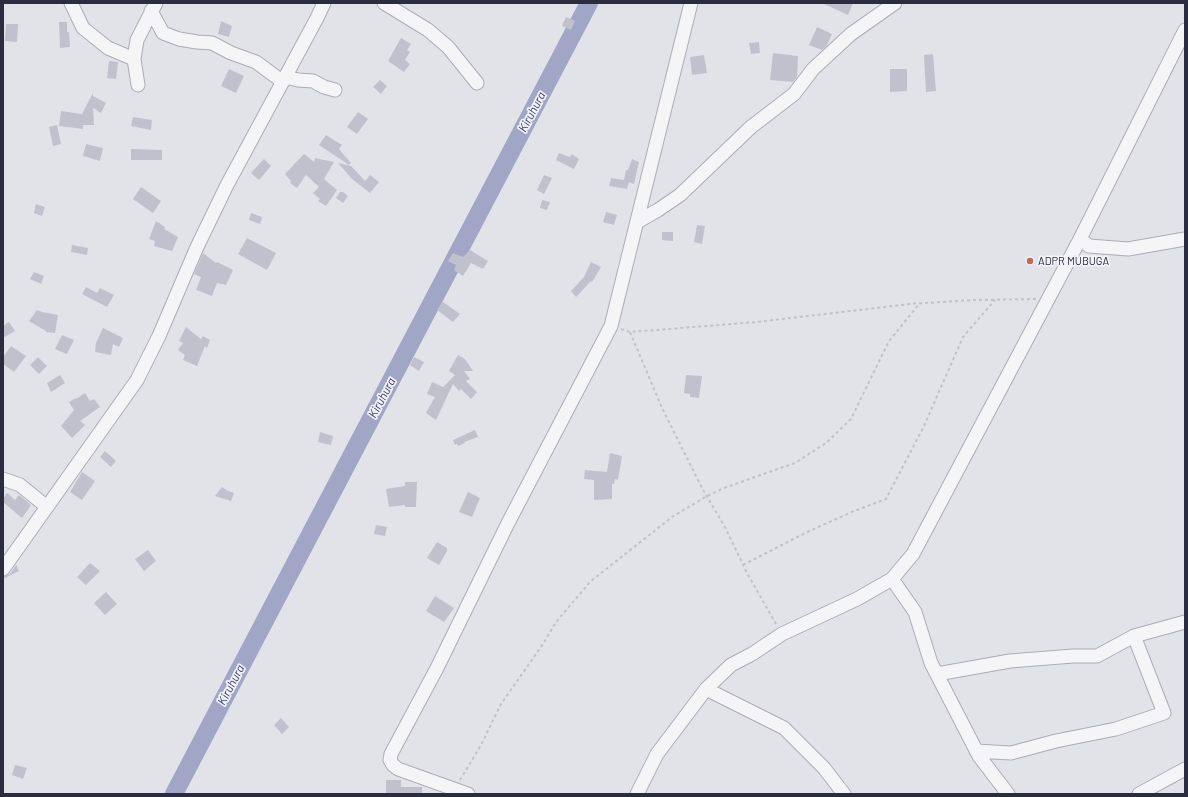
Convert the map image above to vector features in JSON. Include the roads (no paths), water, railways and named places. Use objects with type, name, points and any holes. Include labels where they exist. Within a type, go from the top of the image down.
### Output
[{"type":"street","points":[[71,3],[83,28],[108,48],[134,59]]},
{"type":"street","points":[[3,568],[136,380],[159,336],[197,247],[227,185],[324,3]]},
{"type":"street","points":[[384,3],[428,30],[448,47],[477,83]]},
{"type":"street","points":[[468,794],[398,769],[390,760],[391,754],[437,668],[508,523],[611,326],[691,3]]},
{"type":"street","points":[[637,222],[680,195],[751,127],[794,94],[813,69],[851,34],[895,3]]},
{"type":"street","points":[[138,85],[134,59],[137,40],[154,7]]},
{"type":"street","points":[[154,7],[162,33],[179,39],[212,43],[231,53],[256,62],[284,80],[313,81],[324,87],[335,90]]},
{"type":"street","points":[[637,794],[656,754],[706,689],[731,665],[752,654],[782,634],[857,599],[892,579],[913,554],[1080,239],[1185,30]]},
{"type":"street","points":[[1080,239],[1089,246],[1128,249],[1185,239]]},
{"type":"street","points":[[3,479],[20,485],[47,507]]},
{"type":"street","points":[[892,579],[915,612],[932,663],[976,751],[1008,794]]},
{"type":"street","points":[[937,674],[1010,662],[1073,656],[1097,656],[1134,636],[1185,622]]},
{"type":"street","points":[[976,751],[1011,753],[1056,741],[1116,729],[1164,713],[1134,636]]},
{"type":"street","points":[[706,689],[784,728],[824,768],[844,794]]},
{"type":"street","points":[[1139,794],[1185,769]]},
{"type":"waterway","name":"Kiruhura","points":[[174,794],[589,3]]},
{"type":"place","name":"ADPR MUBUGA","points":[[1030,261]]}]
